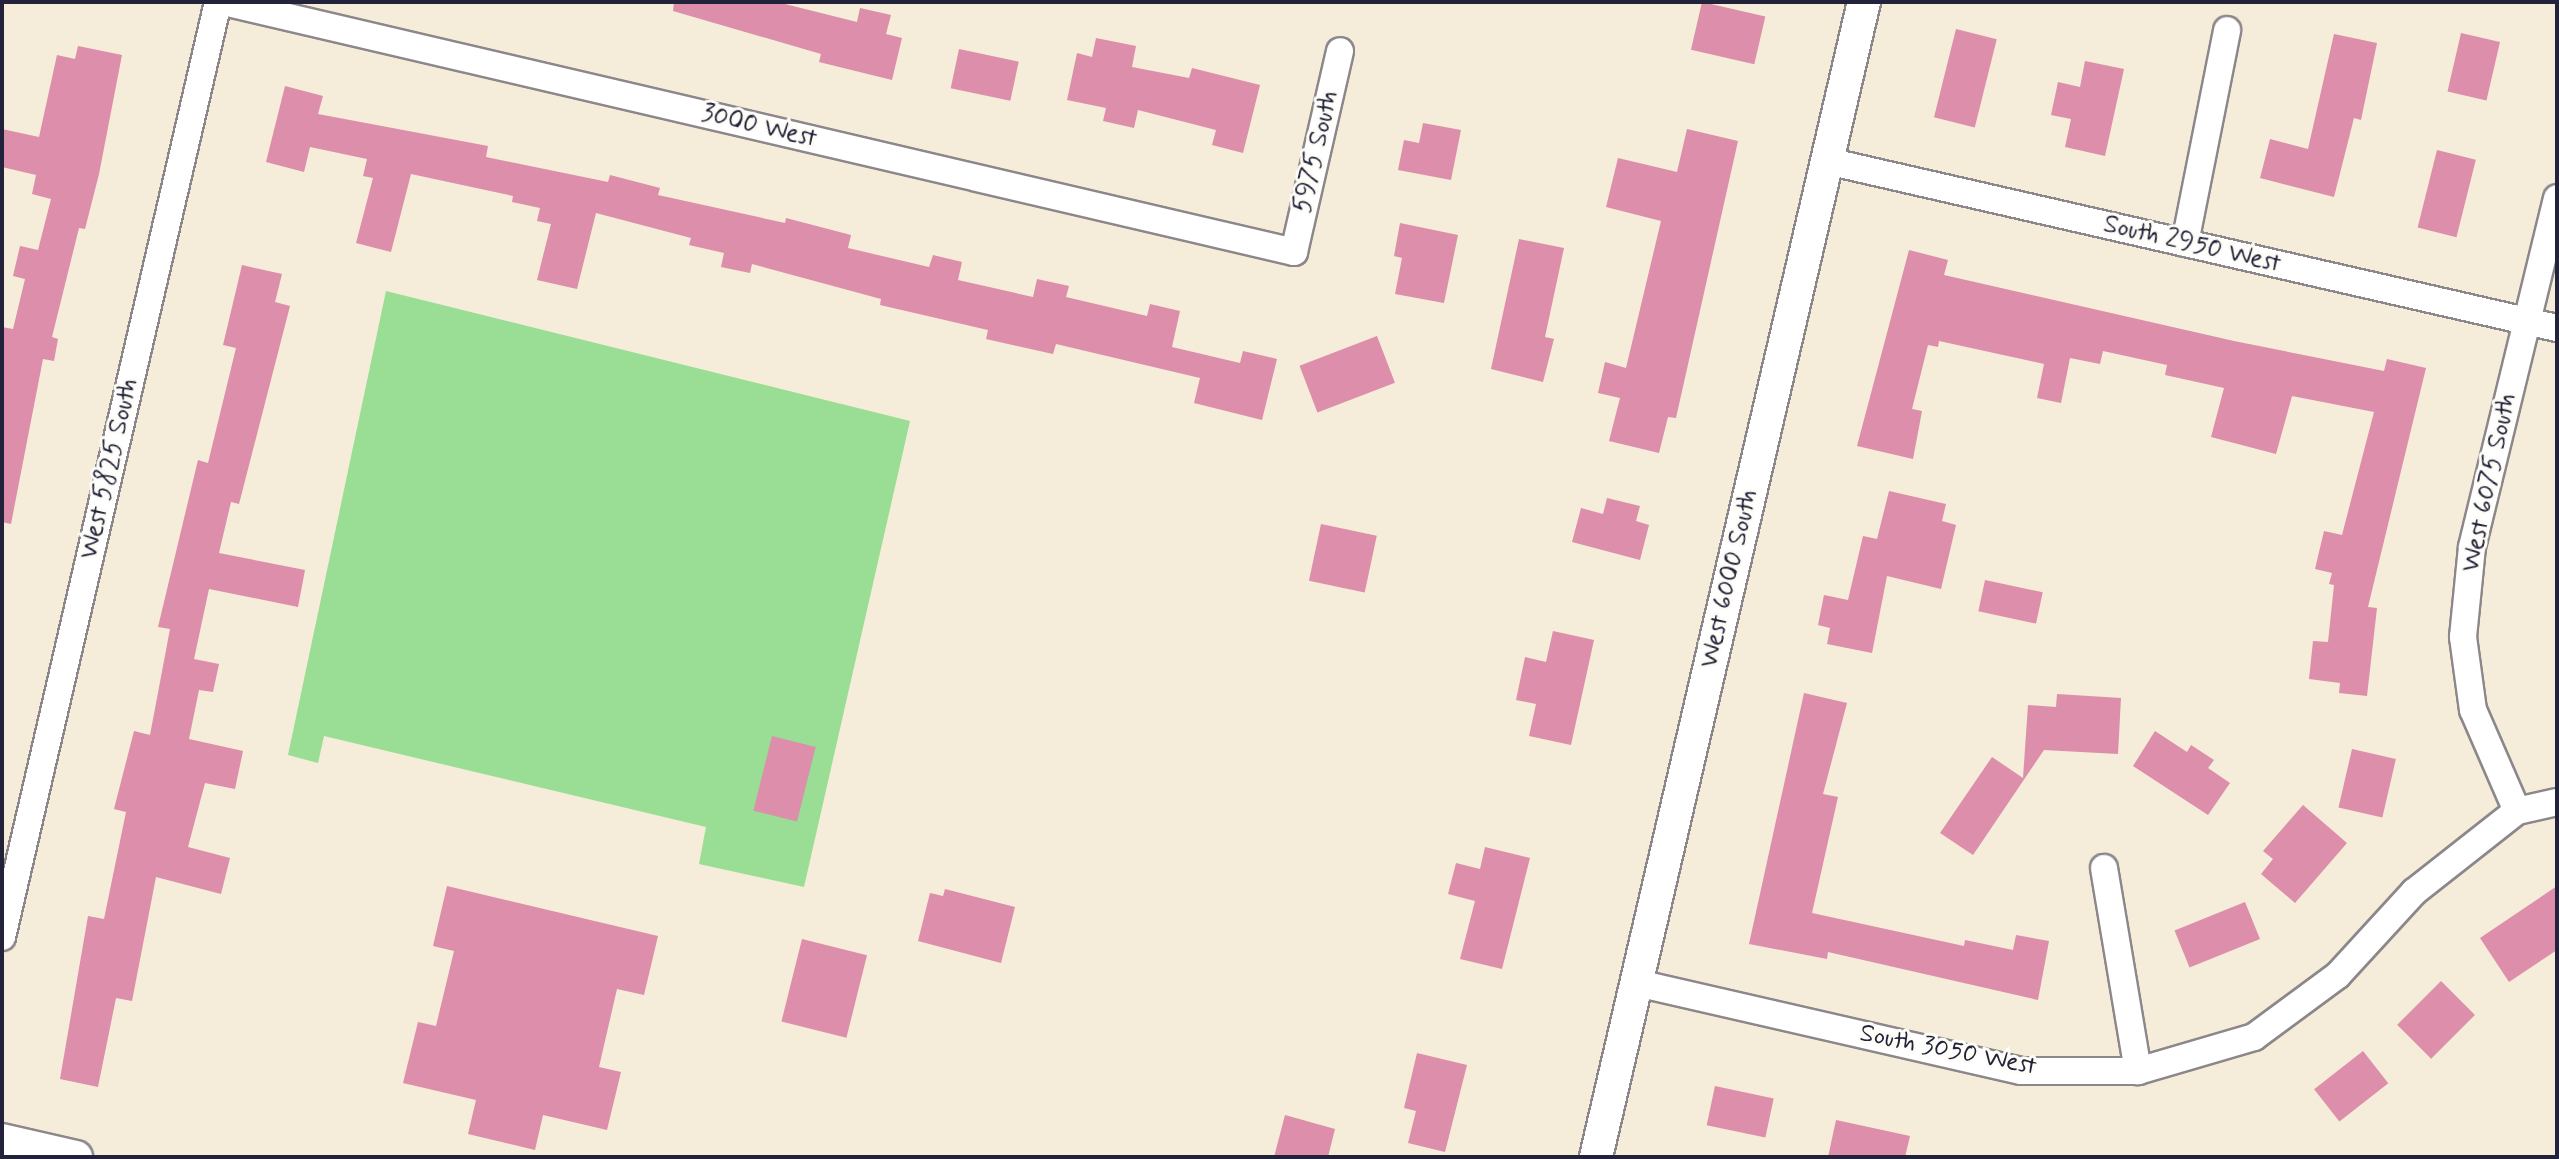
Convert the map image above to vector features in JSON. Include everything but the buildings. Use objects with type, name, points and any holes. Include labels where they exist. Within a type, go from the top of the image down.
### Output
[{"type":"street","name":"3000 West","points":[[221,2],[1294,252]]},
{"type":"street","name":"West 5825 South","points":[[2,937],[221,2]]},
{"type":"street","name":"West 6000 South","points":[[1596,1157],[1864,2]]},
{"type":"street","points":[[2185,243],[2227,30]]},
{"type":"street","name":"5975 South","points":[[1294,252],[1340,51]]},
{"type":"street","name":"South 2950 West","points":[[1827,161],[2557,328]]},
{"type":"street","name":"West 6075 South","points":[[2517,811],[2473,710],[2463,637],[2472,547],[2557,198]]},
{"type":"street","name":"South 3050 West","points":[[1637,983],[2021,1071],[2138,1071],[2254,1037],[2338,975],[2414,892],[2517,811],[2557,802]]},
{"type":"street","points":[[2104,868],[2138,1071]]},
{"type":"street","points":[[2,1140],[76,1157]]},
{"type":"green space","points":[[386,291],[910,421],[804,887],[699,864],[706,827],[324,736],[318,763],[288,755]]}]
